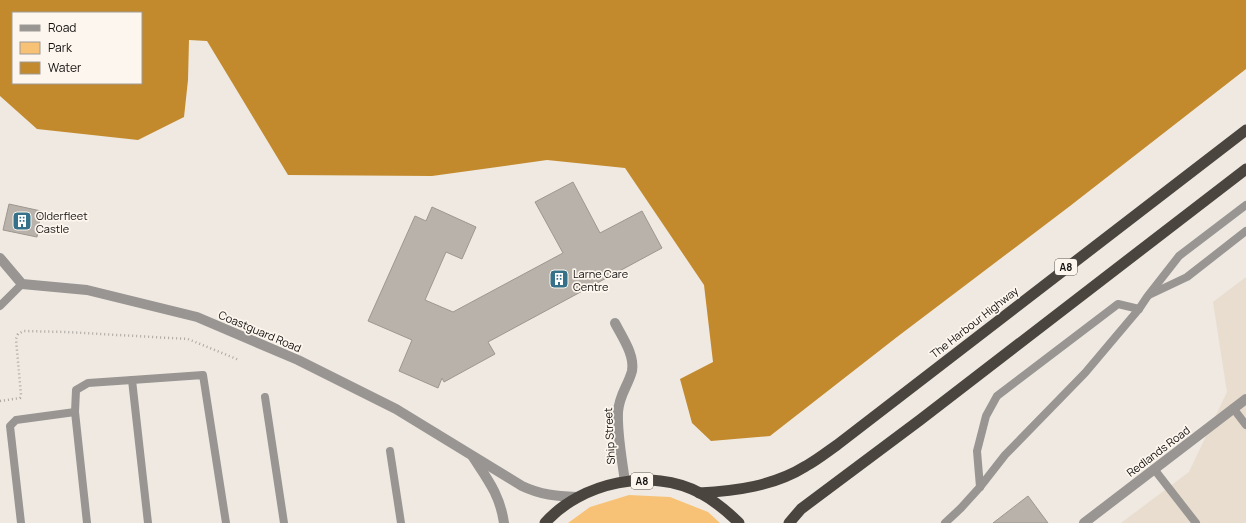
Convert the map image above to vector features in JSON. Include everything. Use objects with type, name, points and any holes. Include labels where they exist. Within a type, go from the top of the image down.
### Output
[{"type":"highway","name":"The Harbour Highway","points":[[700,493],[730,492],[755,487],[781,479],[806,467],[1246,130]]},
{"type":"highway","points":[[789,523],[801,509],[920,420],[1246,169]]},
{"type":"highway","name":"A8","points":[[546,523],[554,514],[577,497],[602,487],[625,482],[649,481],[675,484],[700,493],[724,508],[739,523]]},
{"type":"street","points":[[0,258],[22,284]]},
{"type":"street","name":"Coastguard Road","points":[[22,284],[86,290],[197,317],[298,360],[383,403],[522,486],[552,496],[577,497]]},
{"type":"street","name":"Ship Street","points":[[615,323],[629,352],[632,362],[631,373],[620,397],[618,414],[625,482]]},
{"type":"street","name":"Redlands Road","points":[[1084,523],[1095,520],[1154,469],[1246,399]]},
{"type":"street","name":"Coastguard Road","points":[[470,454],[497,495],[504,523]]},
{"type":"lane","points":[[945,523],[980,487],[1005,455],[1085,373],[1139,309],[1146,297],[1179,256],[1246,205]]},
{"type":"lane","points":[[1146,297],[1186,277],[1246,231]]},
{"type":"lane","points":[[0,306],[22,284]]},
{"type":"lane","points":[[980,487],[977,450],[986,416],[997,396],[1118,304],[1139,309]]},
{"type":"lane","points":[[87,523],[75,412],[76,390],[88,383],[203,375],[226,523]]},
{"type":"lane","points":[[132,380],[148,523]]},
{"type":"lane","points":[[265,397],[284,523]]},
{"type":"lane","points":[[1233,408],[1246,425]]},
{"type":"lane","points":[[21,523],[10,426],[16,420],[75,412]]},
{"type":"lane","points":[[390,451],[401,523]]},
{"type":"lane","points":[[1154,469],[1196,523]]},
{"type":"path","points":[[0,401],[20,398],[21,395],[16,339],[18,334],[24,331],[188,339],[239,360]]},
{"type":"shaded area","points":[[1246,277],[1246,523],[1121,523],[1189,472],[1227,392],[1213,302]]},
{"type":"green space","points":[[629,495],[670,497],[708,512],[720,523],[568,523],[590,507]]},
{"type":"water","points":[[0,0],[1246,0],[1246,69],[770,436],[711,441],[692,423],[680,379],[713,362],[704,285],[625,168],[547,160],[432,176],[288,175],[207,41],[189,40],[188,80],[184,117],[138,140],[37,129],[0,96]]},
{"type":"building","name":"Larne Care Centre","points":[[573,182],[600,233],[642,211],[662,248],[488,342],[495,354],[444,382],[442,378],[438,388],[399,371],[412,340],[368,321],[415,216],[426,221],[432,207],[476,227],[462,259],[446,252],[425,300],[453,312],[563,253],[535,202]]},
{"type":"building","name":"Olderfleet Castle","points":[[9,204],[41,211],[37,237],[3,230]]},
{"type":"building","points":[[1028,496],[1048,523],[993,523]]},
{"type":"place","name":"Olderfleet Castle","points":[[22,221]]},
{"type":"place","name":"Larne Care Centre","points":[[559,279]]}]
